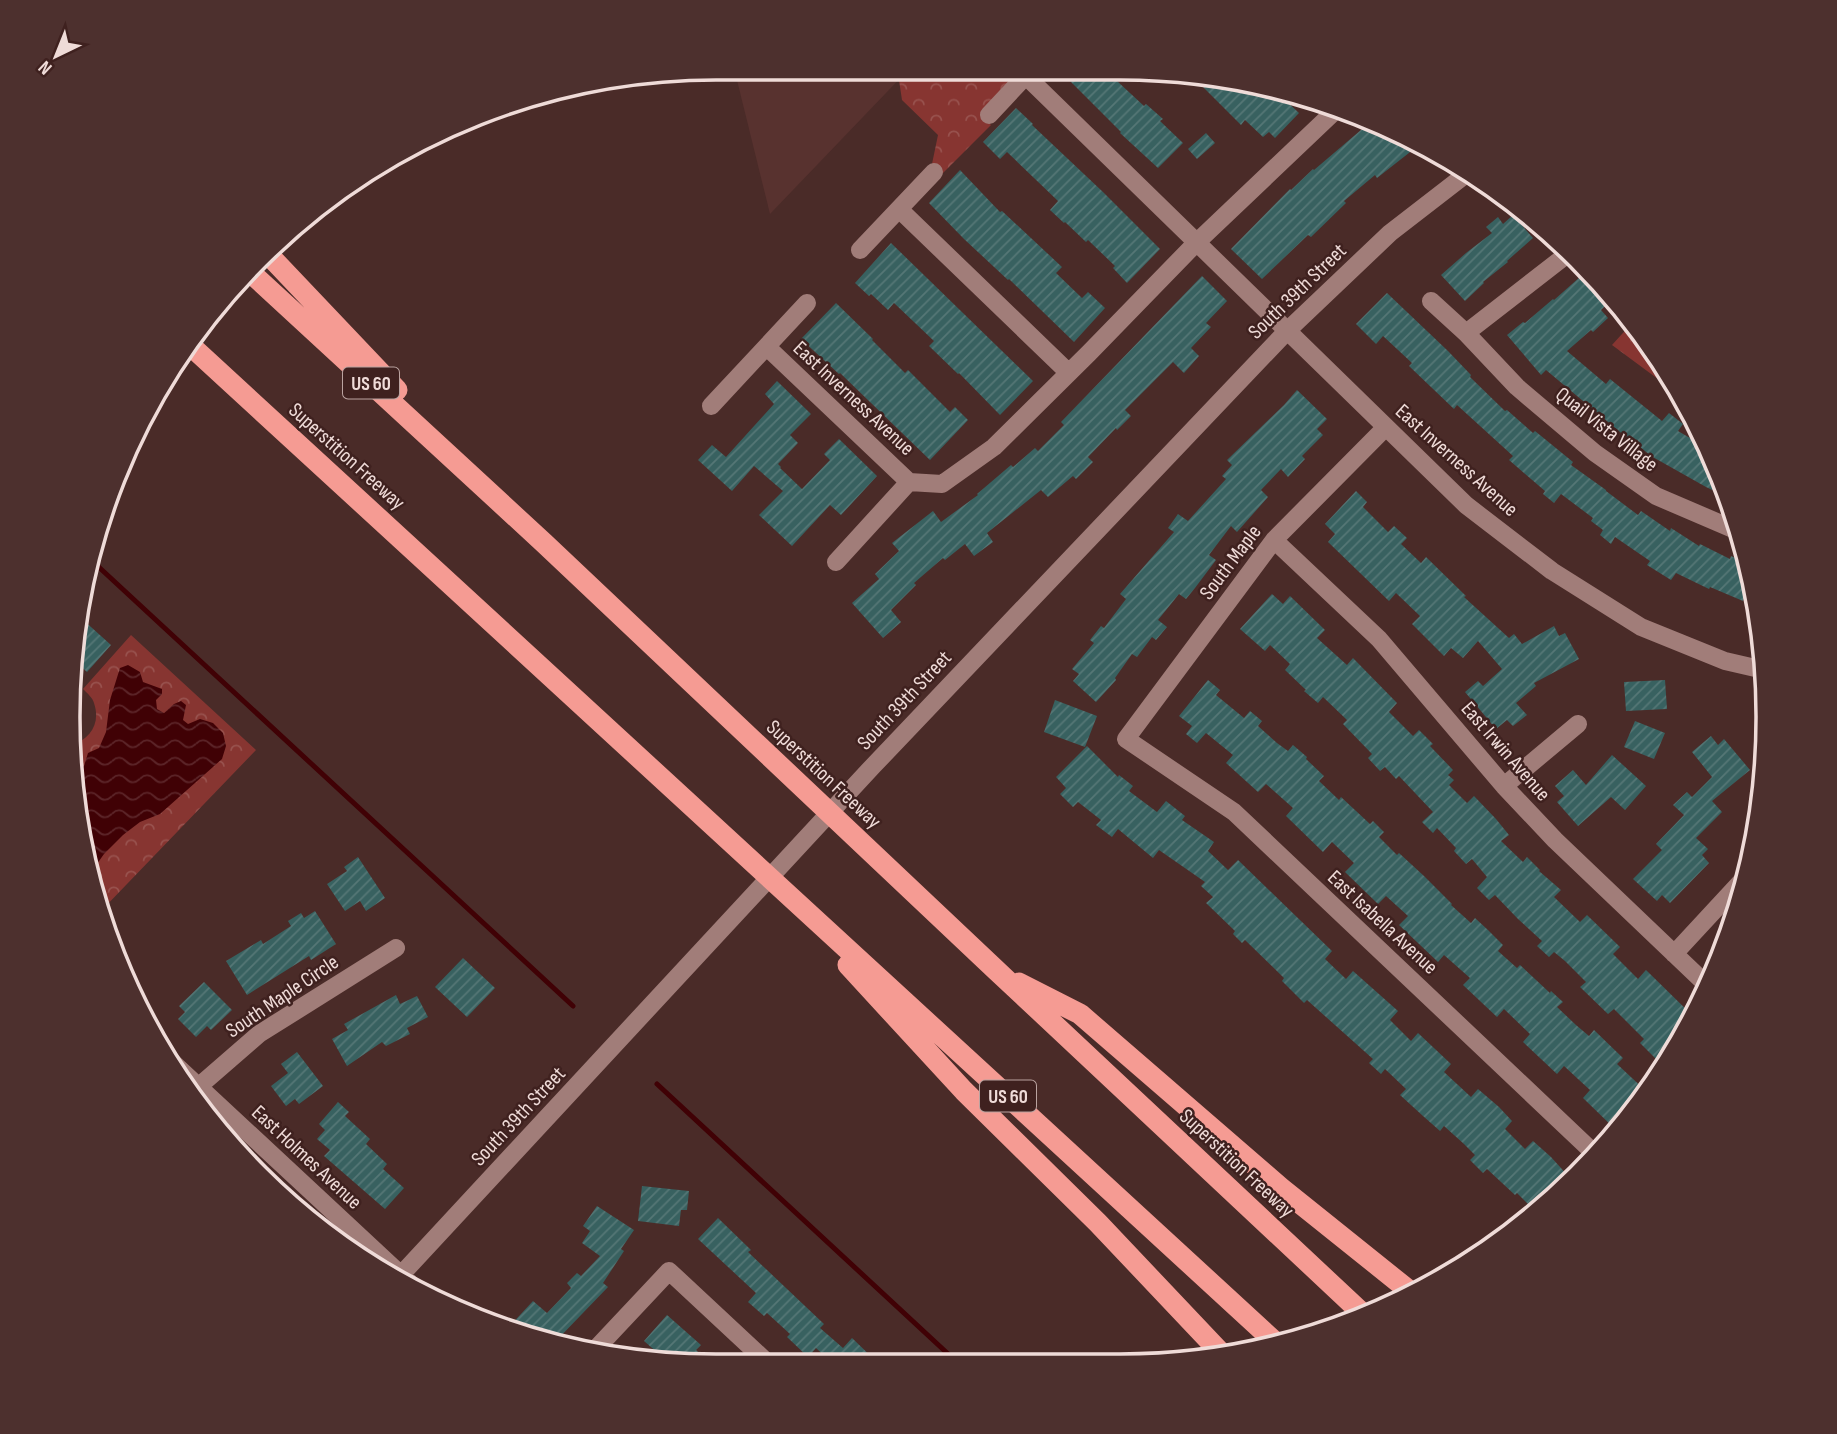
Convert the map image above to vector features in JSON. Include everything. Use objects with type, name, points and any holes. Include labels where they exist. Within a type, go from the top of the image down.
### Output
[{"type":"highway","points":[[273,261],[494,494]]},
{"type":"highway","name":"US 60","points":[[257,278],[494,494]]},
{"type":"highway","name":"Superstition Freeway","points":[[197,351],[1268,1336]]},
{"type":"highway","name":"Superstition Freeway","points":[[494,494],[1356,1308]]},
{"type":"highway","points":[[742,851],[964,1091],[1098,1223],[1214,1346]]},
{"type":"highway","points":[[996,970],[1080,1014],[1281,1188],[1404,1287]]},
{"type":"street","name":"East Inverness Avenue","points":[[989,115],[1022,80]]},
{"type":"street","name":"East Inverness Avenue","points":[[1036,80],[1196,243],[1466,505],[1552,571],[1640,627],[1725,660],[1754,668]]},
{"type":"street","name":"East Inverness Avenue","points":[[766,347],[909,482],[942,484],[994,447],[1326,115]]},
{"type":"street","points":[[860,250],[934,172]]},
{"type":"street","name":"South 39th Street","points":[[410,1274],[873,766],[1288,330],[1390,233],[1460,180]]},
{"type":"street","points":[[899,209],[1069,373]]},
{"type":"street","points":[[1466,333],[1562,259]]},
{"type":"street","name":"Quail Vista Village","points":[[1432,301],[1517,387],[1595,453],[1656,496],[1727,527]]},
{"type":"street","name":"East Inverness Avenue","points":[[711,406],[807,303]]},
{"type":"street","name":"South Maple","points":[[1126,738],[1274,540],[1386,427]]},
{"type":"street","name":"East Inverness Avenue","points":[[836,562],[909,482]]},
{"type":"street","name":"East Irwin Avenue","points":[[1274,540],[1379,639],[1504,786],[1555,840],[1700,978]]},
{"type":"street","points":[[1504,786],[1578,724]]},
{"type":"street","name":"East Isabella Avenue","points":[[1126,738],[1234,812],[1589,1148]]},
{"type":"street","points":[[1674,954],[1732,891]]},
{"type":"street","name":"South Maple Circle","points":[[199,1086],[259,1034],[396,948]]},
{"type":"street","name":"East Holmes Avenue","points":[[203,1092],[377,1254]]},
{"type":"street","points":[[602,1343],[669,1271],[758,1354]]},
{"type":"shaded area","points":[[737,80],[898,80],[770,214]]},
{"type":"green space","points":[[899,80],[1014,80],[981,115],[991,125],[942,174],[932,164],[938,135],[902,100]]},
{"type":"green space","points":[[1625,330],[1659,380],[1612,345]]},
{"type":"green space","points":[[131,635],[256,750],[108,903],[93,841],[82,759],[81,741],[95,724],[96,711],[93,701],[83,689]]},
{"type":"water","points":[[128,665],[140,672],[143,682],[162,689],[162,694],[156,700],[157,709],[164,713],[181,701],[186,705],[183,720],[188,724],[200,719],[213,723],[223,733],[226,746],[222,759],[160,814],[140,822],[123,835],[98,863],[83,767],[88,753],[99,748],[106,732],[110,700],[120,668]]},
{"type":"building","points":[[1069,80],[1118,80],[1144,106],[1146,104],[1163,119],[1160,121],[1183,143],[1158,168]]},
{"type":"building","points":[[1202,86],[1285,102],[1299,113],[1275,138],[1269,132],[1263,137],[1245,120],[1241,125]]},
{"type":"building","points":[[1016,108],[1160,249],[1127,283],[1113,268],[1115,266],[1088,240],[1086,242],[1050,210],[1058,201],[1007,152],[1000,159],[983,142]]},
{"type":"building","points":[[1363,129],[1411,151],[1377,178],[1375,175],[1344,201],[1346,203],[1311,237],[1308,235],[1262,279],[1231,249],[1290,189]]},
{"type":"building","points":[[1206,133],[1215,143],[1197,159],[1188,149]]},
{"type":"building","points":[[960,170],[1000,212],[1062,267],[1056,273],[1082,298],[1088,292],[1105,308],[1074,342],[929,203]]},
{"type":"building","points":[[1512,216],[1533,238],[1465,301],[1441,275],[1492,233],[1486,227],[1498,217],[1503,224]]},
{"type":"building","points":[[891,243],[1033,381],[1000,415],[929,346],[934,341],[894,303],[888,310],[855,283]]},
{"type":"building","points":[[1202,276],[1227,301],[1206,323],[1211,327],[1191,348],[1199,356],[1184,373],[1173,362],[1125,410],[1131,416],[1088,457],[1093,462],[1076,479],[1073,476],[1048,497],[1041,490],[987,533],[993,542],[974,556],[965,544],[945,560],[943,558],[914,583],[916,585],[891,610],[901,622],[883,638],[852,603],[879,579],[875,574],[899,551],[892,543],[933,511],[941,522],[978,495],[1011,465],[1013,467],[1035,448],[1038,451],[1064,425],[1061,422]]},
{"type":"building","points":[[1580,277],[1601,300],[1606,305],[1601,310],[1608,318],[1567,351],[1606,384],[1610,379],[1662,421],[1669,413],[1683,424],[1678,431],[1693,440],[1715,491],[1651,456],[1546,370],[1541,375],[1507,335]]},
{"type":"building","points":[[1387,293],[1448,351],[1505,411],[1573,462],[1571,465],[1638,515],[1641,511],[1670,531],[1671,528],[1699,546],[1700,544],[1730,559],[1731,556],[1736,558],[1745,597],[1743,601],[1676,573],[1671,580],[1647,565],[1650,561],[1615,537],[1611,544],[1600,535],[1603,530],[1591,521],[1593,518],[1561,494],[1554,503],[1543,494],[1545,491],[1509,460],[1513,456],[1457,405],[1454,409],[1409,366],[1412,363],[1383,336],[1376,344],[1356,324]]},
{"type":"building","points":[[836,303],[905,373],[908,370],[950,412],[955,407],[968,420],[930,460],[801,339]]},
{"type":"building","points":[[777,381],[811,414],[790,435],[798,443],[778,464],[802,489],[830,460],[824,454],[839,439],[877,476],[841,515],[830,505],[792,546],[759,515],[783,491],[754,466],[732,491],[698,460],[712,445],[726,457],[774,404],[765,394]]},
{"type":"building","points":[[1297,390],[1327,419],[1317,429],[1323,435],[1302,456],[1305,459],[1288,477],[1281,469],[1261,490],[1268,497],[1237,532],[1231,526],[1209,555],[1216,560],[1195,588],[1186,599],[1179,594],[1158,620],[1167,627],[1156,640],[1152,637],[1137,657],[1132,654],[1116,680],[1096,702],[1073,681],[1079,674],[1072,669],[1094,643],[1090,640],[1101,626],[1104,628],[1126,599],[1120,594],[1174,532],[1168,528],[1178,514],[1188,521],[1226,479],[1222,476],[1232,465],[1227,460]]},
{"type":"building","points":[[1356,491],[1367,502],[1363,507],[1388,532],[1394,526],[1407,538],[1401,544],[1421,563],[1426,557],[1509,638],[1514,634],[1522,644],[1554,626],[1559,636],[1565,633],[1579,659],[1534,683],[1536,686],[1516,703],[1527,715],[1513,726],[1507,720],[1496,729],[1465,692],[1478,681],[1483,686],[1502,669],[1478,641],[1463,658],[1451,648],[1444,656],[1412,624],[1420,616],[1396,593],[1389,601],[1328,542],[1335,534],[1325,524]]},
{"type":"building","points":[[1272,594],[1283,604],[1290,596],[1325,630],[1317,638],[1347,665],[1353,658],[1397,703],[1389,712],[1413,736],[1419,730],[1433,744],[1430,746],[1453,770],[1448,775],[1454,780],[1449,785],[1467,803],[1474,796],[1496,819],[1509,835],[1501,841],[1523,862],[1527,857],[1561,890],[1554,897],[1580,922],[1587,915],[1620,947],[1613,954],[1638,979],[1646,970],[1686,1009],[1656,1059],[1640,1043],[1644,1039],[1614,1009],[1608,1014],[1580,987],[1586,982],[1565,961],[1554,952],[1549,957],[1537,946],[1542,941],[1495,895],[1489,900],[1477,888],[1487,877],[1472,859],[1466,864],[1454,851],[1456,848],[1437,828],[1433,833],[1422,822],[1433,812],[1399,776],[1396,779],[1385,767],[1380,771],[1368,758],[1372,754],[1343,724],[1347,720],[1323,697],[1318,703],[1304,691],[1306,690],[1285,670],[1290,664],[1270,645],[1265,651],[1240,629]]},
{"type":"building","points":[[88,624],[111,645],[87,672],[83,668]]},
{"type":"building","points":[[1208,680],[1220,690],[1216,695],[1244,718],[1250,711],[1262,721],[1258,726],[1277,743],[1288,751],[1293,745],[1307,757],[1324,776],[1319,781],[1370,824],[1373,821],[1384,832],[1379,837],[1424,876],[1471,923],[1475,918],[1488,930],[1503,945],[1498,951],[1517,968],[1520,965],[1563,1002],[1557,1007],[1576,1025],[1589,1036],[1594,1030],[1623,1058],[1617,1064],[1639,1085],[1609,1124],[1583,1098],[1590,1090],[1564,1066],[1557,1074],[1523,1042],[1530,1034],[1504,1009],[1497,1017],[1463,985],[1470,978],[1444,955],[1438,962],[1399,925],[1408,916],[1386,896],[1378,904],[1345,872],[1354,863],[1332,842],[1323,852],[1286,816],[1293,808],[1266,784],[1258,792],[1226,763],[1233,755],[1206,733],[1197,743],[1186,734],[1192,726],[1179,716]]},
{"type":"building","points":[[1665,680],[1667,709],[1626,711],[1624,682]]},
{"type":"building","points":[[1055,700],[1097,716],[1085,747],[1044,732]]},
{"type":"building","points":[[1635,721],[1665,733],[1654,759],[1624,747]]},
{"type":"building","points":[[1711,736],[1718,745],[1724,739],[1750,770],[1712,801],[1722,812],[1696,838],[1708,849],[1702,855],[1709,863],[1670,903],[1662,895],[1657,901],[1633,879],[1662,850],[1656,844],[1684,815],[1673,805],[1687,792],[1692,797],[1712,777],[1692,752]]},
{"type":"building","points":[[1087,746],[1118,777],[1119,775],[1133,786],[1129,791],[1157,812],[1166,801],[1185,816],[1182,820],[1214,842],[1208,851],[1228,870],[1238,860],[1332,951],[1325,959],[1346,979],[1353,971],[1398,1011],[1390,1020],[1411,1041],[1418,1033],[1451,1064],[1444,1072],[1471,1097],[1478,1089],[1499,1107],[1512,1121],[1505,1129],[1525,1149],[1533,1141],[1565,1172],[1529,1205],[1487,1169],[1483,1173],[1470,1160],[1475,1155],[1464,1144],[1444,1126],[1440,1131],[1423,1116],[1400,1095],[1406,1089],[1385,1069],[1381,1074],[1369,1063],[1373,1059],[1307,1000],[1304,1003],[1282,981],[1284,978],[1245,940],[1242,943],[1233,934],[1235,931],[1206,903],[1213,897],[1201,886],[1205,882],[1159,850],[1153,858],[1118,829],[1112,837],[1096,825],[1101,820],[1078,802],[1073,807],[1060,794],[1066,788],[1056,777]]},
{"type":"building","points":[[1612,755],[1646,786],[1625,810],[1611,797],[1578,826],[1557,802],[1564,796],[1555,786],[1573,770],[1586,785]]},
{"type":"building","points":[[358,857],[385,898],[366,911],[360,901],[345,911],[327,884],[347,871],[344,867]]},
{"type":"building","points":[[315,911],[336,944],[311,960],[309,956],[247,995],[226,961],[261,940],[263,944],[291,926],[288,921],[301,913],[304,918]]},
{"type":"building","points":[[463,958],[495,988],[467,1017],[435,987]]},
{"type":"building","points":[[204,982],[232,1010],[211,1030],[207,1026],[196,1037],[178,1019],[185,1012],[179,1006]]},
{"type":"building","points":[[396,995],[400,1004],[417,996],[428,1017],[407,1028],[410,1034],[386,1046],[382,1042],[347,1066],[332,1039],[348,1030],[344,1024]]},
{"type":"building","points":[[297,1052],[323,1086],[299,1104],[295,1099],[286,1106],[271,1086],[288,1073],[281,1064]]},
{"type":"building","points":[[338,1102],[349,1112],[345,1116],[370,1139],[366,1144],[387,1164],[383,1169],[404,1188],[385,1209],[324,1156],[330,1150],[317,1139],[325,1130],[319,1124]]},
{"type":"building","points":[[642,1186],[689,1191],[687,1210],[681,1210],[679,1226],[638,1221]]},
{"type":"building","points":[[597,1206],[634,1230],[603,1283],[608,1287],[562,1334],[515,1321],[533,1301],[547,1313],[571,1288],[567,1283],[577,1273],[581,1276],[600,1256],[582,1243],[590,1231],[583,1226]]},
{"type":"building","points":[[718,1218],[751,1250],[748,1252],[824,1324],[820,1328],[843,1348],[852,1338],[869,1354],[822,1354],[816,1348],[811,1354],[805,1354],[787,1337],[790,1334],[767,1313],[764,1316],[748,1302],[756,1293],[698,1239]]},
{"type":"building","points":[[667,1315],[701,1345],[696,1350],[699,1353],[675,1352],[654,1350],[644,1341]]},
{"type":"waterway","points":[[99,567],[573,1006]]},
{"type":"waterway","points":[[657,1084],[948,1354]]}]
